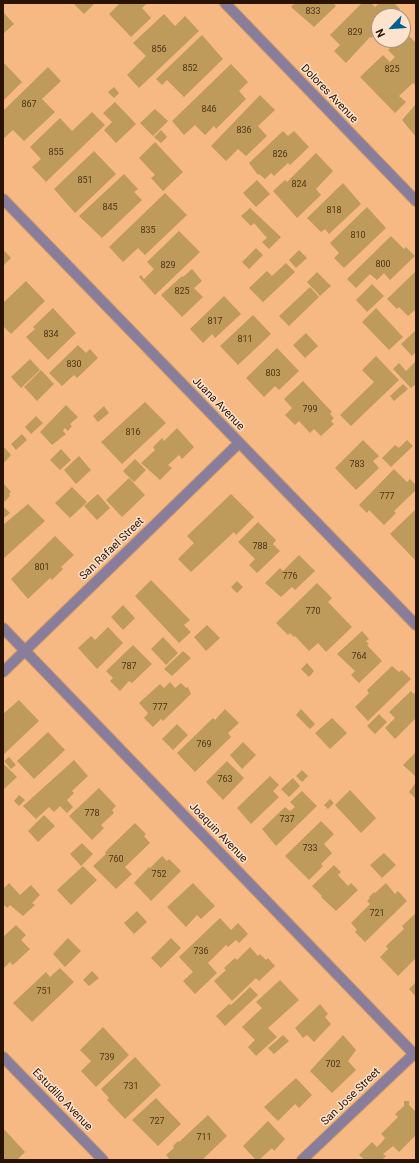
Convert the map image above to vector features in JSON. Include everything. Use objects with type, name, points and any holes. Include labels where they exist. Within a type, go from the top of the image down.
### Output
[{"type":"street","name":"Dolores Avenue","points":[[225,3],[416,201]]},
{"type":"street","name":"Juana Avenue","points":[[3,199],[416,625]]},
{"type":"street","name":"San Rafael Street","points":[[3,672],[239,443]]},
{"type":"street","name":"Joaquin Avenue","points":[[3,628],[415,1054]]},
{"type":"street","name":"San Jose Street","points":[[302,1160],[415,1054]]},
{"type":"street","name":"Estudillo Avenue","points":[[3,1057],[103,1160]]},
{"type":"building","points":[[73,3],[95,3],[84,14]]},
{"type":"building","points":[[120,3],[147,3],[142,8],[151,18],[131,37],[109,14]]},
{"type":"building","points":[[295,3],[333,3],[336,6],[314,27],[291,7]]},
{"type":"building","points":[[362,3],[371,3],[375,7],[379,3],[394,3],[399,8],[371,8],[371,38],[370,37],[346,63],[334,51],[340,45],[330,35]]},
{"type":"building","points":[[3,12],[14,24],[3,34]]},
{"type":"building","points":[[164,14],[175,26],[185,16],[199,31],[139,88],[127,75],[146,56],[133,43]]},
{"type":"building","points":[[202,35],[223,59],[184,97],[167,80],[162,85],[156,79]]},
{"type":"building","points":[[411,38],[416,43],[416,86],[413,83],[399,96],[406,102],[395,113],[360,77],[383,55],[390,62],[395,57],[388,50],[390,48],[411,48]]},
{"type":"building","points":[[3,62],[22,82],[3,101]]},
{"type":"building","points":[[231,64],[248,82],[239,91],[246,99],[216,129],[214,126],[205,135],[195,125],[184,135],[172,121]]},
{"type":"building","points":[[48,67],[61,81],[42,99],[55,112],[24,141],[13,130],[3,139],[3,111]]},
{"type":"building","points":[[114,87],[119,93],[114,98],[108,92]]},
{"type":"building","points":[[260,95],[275,110],[258,126],[267,136],[246,156],[238,149],[226,161],[211,146]]},
{"type":"building","points":[[115,102],[136,124],[116,143],[104,130],[112,122],[103,113]]},
{"type":"building","points":[[416,104],[416,137],[402,120]]},
{"type":"building","points":[[155,109],[168,121],[153,136],[140,123]]},
{"type":"building","points":[[92,112],[105,125],[46,182],[32,167],[41,159],[30,147],[60,118],[72,131]]},
{"type":"building","points":[[161,130],[167,137],[161,143],[154,137]]},
{"type":"building","points":[[283,131],[288,136],[294,131],[309,147],[290,165],[288,163],[274,176],[271,173],[265,179],[259,174],[258,175],[249,163]]},
{"type":"building","points":[[155,142],[183,172],[163,191],[151,178],[155,175],[139,158]]},
{"type":"building","points":[[94,151],[116,174],[75,213],[54,189]]},
{"type":"building","points":[[316,153],[333,171],[316,189],[321,195],[297,218],[273,191],[285,180],[287,182]]},
{"type":"building","points":[[124,174],[138,189],[134,192],[142,200],[102,238],[79,216]]},
{"type":"building","points":[[257,180],[270,194],[256,207],[243,193]]},
{"type":"building","points":[[343,183],[361,204],[329,234],[325,229],[321,232],[307,218]]},
{"type":"building","points":[[165,193],[187,215],[145,255],[138,248],[123,262],[109,247]]},
{"type":"building","points":[[367,207],[386,228],[344,268],[334,258],[339,253],[330,243]]},
{"type":"building","points":[[250,208],[281,237],[269,249],[262,242],[267,238],[254,223],[251,226],[241,216]]},
{"type":"building","points":[[179,231],[200,252],[155,295],[139,277],[141,275],[144,279],[154,269],[147,262]]},
{"type":"building","points":[[391,236],[404,249],[406,247],[415,256],[390,280],[384,273],[377,280],[370,274],[356,288],[347,279]]},
{"type":"building","points":[[256,248],[263,255],[249,269],[242,262]]},
{"type":"building","points":[[3,249],[11,258],[3,266]]},
{"type":"building","points":[[299,250],[307,258],[296,268],[289,260]]},
{"type":"building","points":[[286,263],[295,272],[263,302],[249,288],[267,271],[272,276]]},
{"type":"building","points":[[192,269],[202,281],[194,288],[203,297],[182,317],[161,295]]},
{"type":"building","points":[[416,271],[416,309],[408,316],[399,307],[397,309],[387,299]]},
{"type":"building","points":[[317,272],[331,286],[320,296],[307,282]]},
{"type":"building","points":[[26,281],[45,301],[11,334],[3,326],[3,303]]},
{"type":"building","points":[[372,284],[384,296],[367,312],[356,300]]},
{"type":"building","points":[[310,287],[319,297],[289,326],[279,316]]},
{"type":"building","points":[[224,296],[241,314],[215,338],[212,334],[203,343],[190,329]]},
{"type":"building","points":[[53,308],[76,333],[48,360],[26,337],[35,329],[33,327]]},
{"type":"building","points":[[376,308],[403,337],[389,350],[362,322]]},
{"type":"building","points":[[253,315],[271,334],[238,365],[220,346]]},
{"type":"building","points":[[416,330],[416,352],[412,356],[401,344]]},
{"type":"building","points":[[306,333],[318,346],[305,358],[293,345]]},
{"type":"building","points":[[78,345],[86,353],[90,349],[98,358],[77,378],[74,375],[62,386],[49,373]]},
{"type":"building","points":[[277,348],[299,371],[279,390],[275,386],[264,397],[246,378]]},
{"type":"building","points":[[376,356],[399,380],[351,426],[340,415],[374,382],[362,370]]},
{"type":"building","points":[[30,359],[40,370],[21,388],[11,377]]},
{"type":"building","points":[[415,362],[416,384],[411,388],[393,369],[399,363],[406,371]]},
{"type":"building","points":[[41,370],[54,384],[37,401],[24,387]]},
{"type":"building","points":[[303,381],[332,412],[330,414],[334,418],[331,421],[334,424],[321,436],[314,429],[310,433],[299,421],[295,425],[285,415],[292,408],[284,399]]},
{"type":"building","points":[[403,384],[408,389],[394,401],[390,396]]},
{"type":"building","points":[[145,402],[166,423],[122,464],[101,442]]},
{"type":"building","points":[[66,405],[78,417],[70,424],[72,426],[68,431],[65,428],[63,431],[66,434],[52,445],[40,432]]},
{"type":"building","points":[[104,406],[109,413],[98,422],[93,416]]},
{"type":"building","points":[[36,416],[43,423],[31,434],[25,427]]},
{"type":"building","points":[[177,428],[194,447],[182,459],[179,455],[168,465],[172,468],[160,480],[141,463],[155,450],[153,447],[162,438],[164,441]]},
{"type":"building","points":[[22,434],[27,440],[16,450],[11,444]]},
{"type":"building","points":[[363,440],[379,456],[373,461],[379,468],[356,490],[335,468]]},
{"type":"building","points":[[407,440],[413,446],[391,467],[382,458],[395,445],[399,448]]},
{"type":"building","points":[[3,446],[11,455],[3,464]]},
{"type":"building","points":[[61,449],[71,460],[60,470],[50,460]]},
{"type":"building","points":[[79,456],[91,470],[76,484],[64,470]]},
{"type":"building","points":[[135,459],[146,470],[134,482],[123,471]]},
{"type":"building","points":[[394,469],[407,482],[410,479],[416,485],[416,490],[394,511],[396,513],[384,525],[369,510],[367,513],[359,505]]},
{"type":"building","points":[[129,478],[145,495],[122,517],[106,500]]},
{"type":"building","points":[[3,483],[11,492],[9,494],[10,496],[3,503]]},
{"type":"building","points":[[72,487],[87,502],[70,518],[55,503]]},
{"type":"building","points":[[98,494],[110,508],[97,520],[84,506]]},
{"type":"building","points":[[231,494],[254,517],[236,535],[234,532],[191,572],[178,559],[194,543],[187,536]]},
{"type":"building","points":[[28,504],[45,521],[3,559],[3,525]]},
{"type":"building","points":[[3,506],[10,513],[4,518],[3,517]]},
{"type":"building","points":[[416,509],[416,558],[415,560],[390,534]]},
{"type":"building","points":[[258,522],[276,540],[273,544],[280,551],[257,573],[249,565],[255,559],[238,542]]},
{"type":"building","points":[[55,536],[74,555],[61,567],[63,569],[52,580],[50,578],[28,599],[11,579]]},
{"type":"building","points":[[299,555],[315,571],[295,590],[292,587],[281,597],[265,583],[280,568],[283,571]]},
{"type":"building","points":[[151,580],[190,620],[184,625],[191,632],[179,643],[135,596]]},
{"type":"building","points":[[237,581],[243,587],[237,593],[231,587]]},
{"type":"building","points":[[317,583],[332,598],[328,602],[352,627],[326,652],[318,643],[309,651],[295,636],[294,637],[290,633],[288,635],[276,623]]},
{"type":"building","points":[[123,605],[135,618],[123,630],[111,617]]},
{"type":"building","points":[[207,625],[220,638],[206,651],[194,637]]},
{"type":"building","points":[[108,627],[123,643],[97,669],[78,648],[91,636],[95,640]]},
{"type":"building","points":[[362,631],[369,639],[366,641],[369,644],[367,645],[382,661],[359,683],[351,675],[355,671],[337,654]]},
{"type":"building","points":[[163,637],[178,653],[166,665],[151,649]]},
{"type":"building","points":[[133,645],[152,664],[132,683],[129,681],[120,691],[110,681],[113,678],[106,671]]},
{"type":"building","points":[[183,651],[191,658],[172,676],[164,669]]},
{"type":"building","points":[[307,663],[314,671],[309,677],[301,669]]},
{"type":"building","points":[[392,666],[399,672],[402,670],[411,679],[368,721],[355,707],[369,693],[367,690]]},
{"type":"building","points":[[170,682],[175,688],[181,683],[186,688],[188,687],[191,694],[163,721],[161,719],[153,727],[144,718],[148,713],[139,703],[160,684],[164,688]]},
{"type":"building","points":[[411,691],[414,694],[416,691],[416,718],[395,739],[385,728],[395,718],[389,712]]},
{"type":"building","points":[[19,700],[39,721],[3,755],[3,714]]},
{"type":"building","points":[[225,709],[239,723],[228,733],[231,737],[195,772],[177,753],[213,718],[215,720]]},
{"type":"building","points":[[301,709],[315,724],[310,729],[296,715]]},
{"type":"building","points":[[379,714],[387,722],[375,734],[367,726]]},
{"type":"building","points":[[332,718],[347,733],[330,749],[315,733]]},
{"type":"building","points":[[177,724],[188,735],[173,750],[162,739]]},
{"type":"building","points":[[48,732],[65,750],[34,779],[17,761]]},
{"type":"building","points":[[243,742],[256,755],[242,769],[230,755]]},
{"type":"building","points":[[415,753],[416,775],[415,776],[403,765]]},
{"type":"building","points":[[9,757],[16,765],[11,769],[4,761]]},
{"type":"building","points":[[74,760],[88,776],[72,791],[74,793],[67,800],[73,807],[67,813],[60,806],[54,812],[49,807],[36,819],[23,806]]},
{"type":"building","points":[[227,761],[244,778],[223,800],[206,782]]},
{"type":"building","points":[[3,763],[17,777],[3,790]]},
{"type":"building","points":[[302,770],[308,776],[302,782],[296,776]]},
{"type":"building","points":[[270,776],[279,785],[273,791],[279,797],[251,824],[237,808]]},
{"type":"building","points":[[293,778],[300,786],[289,797],[281,789]]},
{"type":"building","points":[[416,782],[416,799],[409,792]]},
{"type":"building","points":[[99,788],[116,806],[112,810],[114,813],[101,825],[104,828],[92,840],[69,816]]},
{"type":"building","points":[[350,790],[376,818],[361,833],[335,805]]},
{"type":"building","points":[[302,791],[317,806],[276,846],[262,829],[285,807],[290,811],[295,807],[290,802]]},
{"type":"building","points":[[19,795],[25,800],[19,806],[14,801]]},
{"type":"building","points":[[330,799],[334,803],[328,809],[324,805]]},
{"type":"building","points":[[44,815],[55,826],[38,842],[28,831]]},
{"type":"building","points":[[321,821],[334,834],[324,844],[332,853],[321,864],[323,866],[309,880],[285,856]]},
{"type":"building","points":[[135,823],[146,834],[144,836],[150,843],[125,867],[132,874],[116,889],[93,866]]},
{"type":"building","points":[[82,843],[93,854],[81,866],[70,854]]},
{"type":"building","points":[[384,853],[396,865],[382,878],[370,865]]},
{"type":"building","points":[[162,856],[167,861],[169,859],[181,871],[151,901],[134,883]]},
{"type":"building","points":[[334,865],[341,872],[338,875],[348,886],[351,883],[358,890],[336,911],[312,886]]},
{"type":"building","points":[[83,866],[97,880],[71,905],[57,890]]},
{"type":"building","points":[[9,883],[20,895],[31,885],[40,895],[32,903],[35,905],[23,916],[10,905],[7,908],[3,904],[3,889]]},
{"type":"building","points":[[193,883],[215,906],[201,919],[197,915],[186,927],[167,907]]},
{"type":"building","points":[[386,883],[395,894],[398,891],[407,901],[365,942],[355,932],[357,930],[351,923],[370,904],[367,901],[370,898],[369,897]]},
{"type":"building","points":[[137,911],[147,922],[134,934],[124,923]]},
{"type":"building","points":[[416,913],[416,958],[398,976],[380,957],[388,949],[386,946],[404,929],[402,926]]},
{"type":"building","points":[[220,918],[231,930],[238,923],[248,934],[239,943],[236,940],[228,947],[226,945],[208,963],[217,973],[195,994],[183,981],[193,972],[179,957]]},
{"type":"building","points":[[16,925],[26,935],[21,940],[30,949],[13,965],[10,962],[3,969],[3,937]]},
{"type":"building","points":[[68,938],[81,951],[65,967],[53,954]]},
{"type":"building","points":[[171,938],[181,948],[161,968],[151,958]]},
{"type":"building","points":[[250,947],[258,956],[260,954],[266,960],[268,958],[275,966],[259,981],[256,978],[232,1001],[214,981],[226,970],[224,968],[235,958],[237,960]]},
{"type":"building","points":[[60,968],[74,982],[32,1022],[13,1003],[46,972],[50,977]]},
{"type":"building","points":[[92,971],[99,978],[89,986],[83,980]]},
{"type":"building","points":[[280,980],[299,1000],[268,1028],[277,1037],[256,1056],[248,1047],[255,1040],[242,1027],[262,1008],[256,1002]]},
{"type":"building","points":[[416,982],[416,997],[409,989]]},
{"type":"building","points":[[250,987],[258,995],[225,1026],[216,1016],[229,1004],[231,1005]]},
{"type":"building","points":[[320,1004],[328,1014],[325,1017],[331,1024],[314,1042],[307,1035],[303,1038],[295,1028]]},
{"type":"building","points":[[103,1027],[129,1055],[96,1087],[81,1071],[91,1061],[80,1050]]},
{"type":"building","points":[[283,1035],[289,1041],[274,1054],[268,1048]]},
{"type":"building","points":[[343,1035],[356,1050],[348,1061],[356,1070],[332,1093],[310,1071]]},
{"type":"building","points":[[135,1057],[161,1085],[125,1119],[107,1100],[109,1098],[101,1089]]},
{"type":"building","points":[[296,1078],[312,1095],[299,1108],[295,1104],[278,1121],[264,1107]]},
{"type":"building","points":[[156,1098],[181,1124],[158,1146],[132,1120]]},
{"type":"building","points":[[404,1101],[409,1101],[409,1105],[416,1112],[416,1135],[399,1152],[393,1146],[383,1154],[386,1156],[382,1160],[365,1160],[359,1155],[372,1142],[377,1147],[382,1142],[385,1138],[381,1134],[398,1117],[395,1114],[404,1106]]},
{"type":"building","points":[[208,1115],[227,1136],[202,1160],[170,1160],[166,1155],[174,1148],[173,1146]]},
{"type":"building","points":[[268,1121],[285,1139],[274,1151],[272,1148],[259,1160],[256,1160],[243,1146]]},
{"type":"building","points":[[3,1128],[25,1152],[17,1160],[3,1160]]}]
